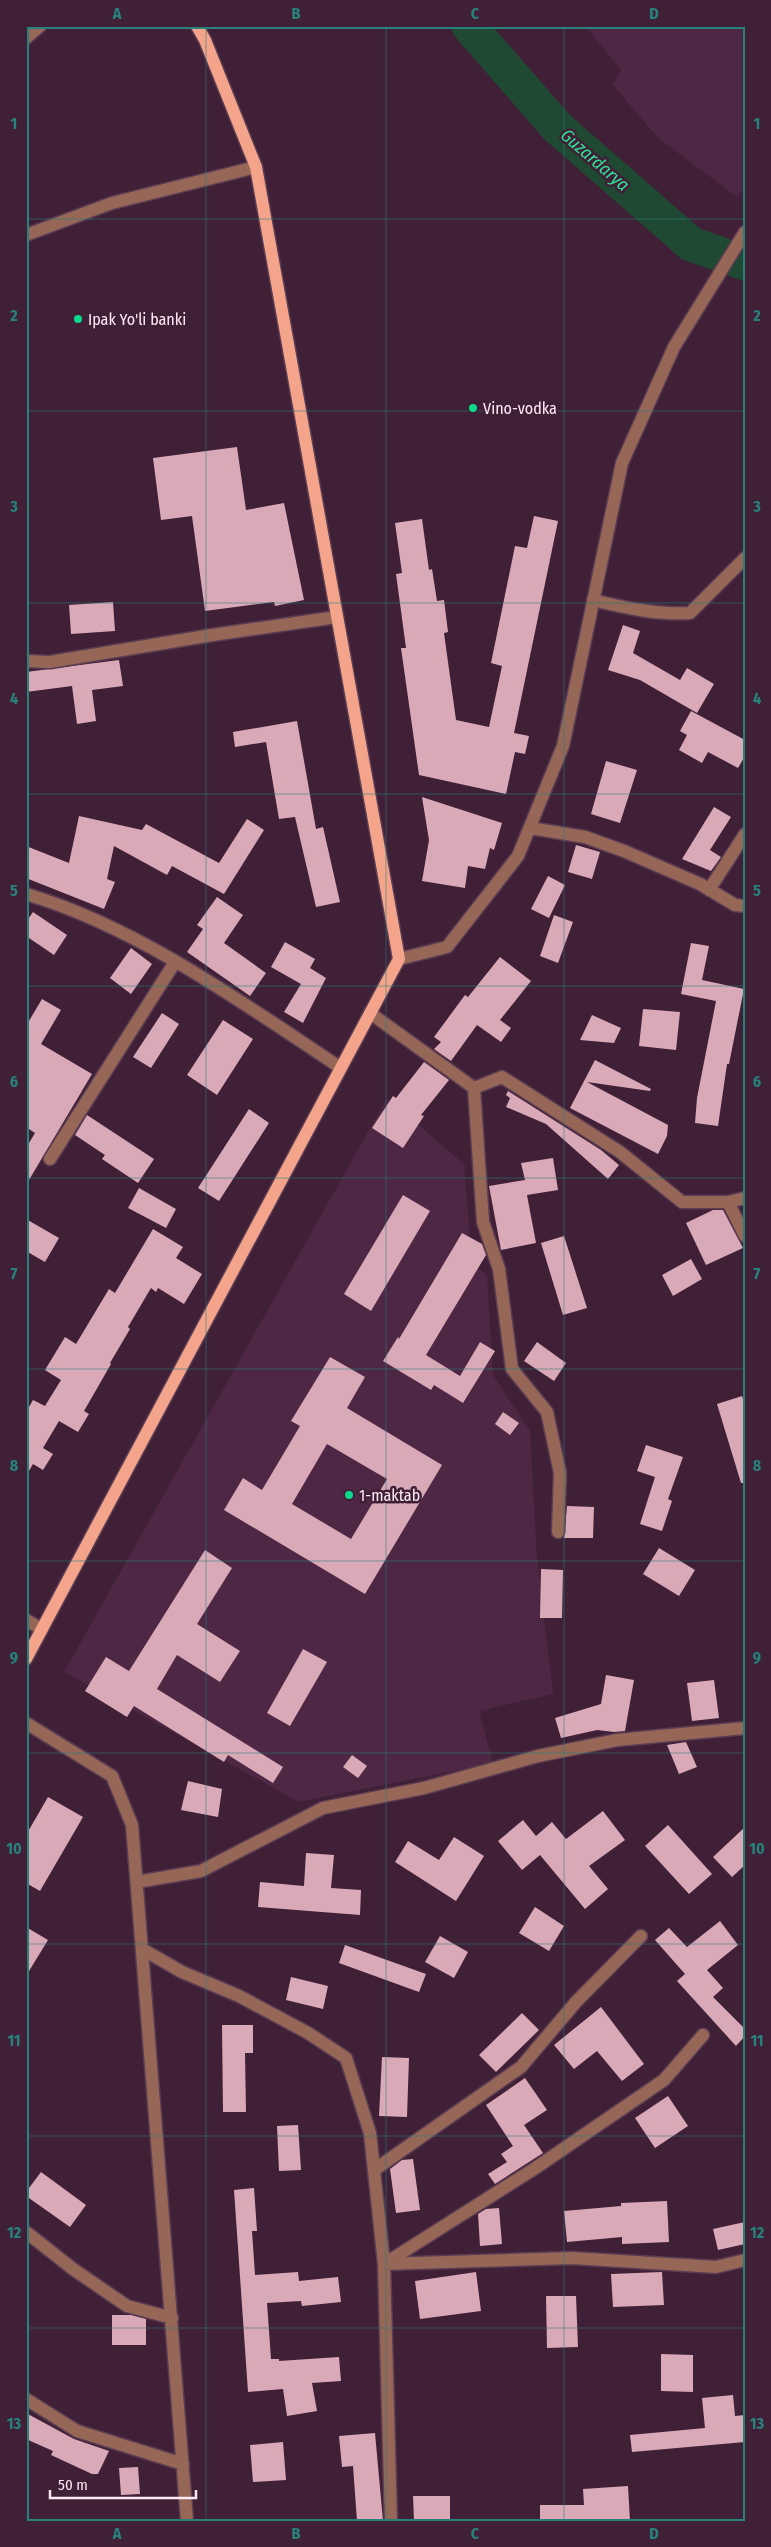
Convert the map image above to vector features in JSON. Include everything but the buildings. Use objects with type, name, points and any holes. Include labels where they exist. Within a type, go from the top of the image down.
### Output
[{"type":"main road","points":[[26,1658],[399,959],[256,167],[205,40],[197,26]]},
{"type":"street","points":[[26,38],[40,26]]},
{"type":"street","points":[[26,234],[112,203],[256,167]]},
{"type":"street","points":[[399,959],[447,947],[518,856],[563,746],[622,463],[674,347],[745,232]]},
{"type":"street","points":[[593,600],[636,610],[671,614],[690,613],[745,558]]},
{"type":"street","points":[[26,661],[50,662],[212,635],[337,617]]},
{"type":"street","points":[[530,828],[585,837],[624,850],[709,890],[735,905],[745,906]]},
{"type":"street","points":[[709,890],[745,834]]},
{"type":"street","points":[[26,894],[133,937],[247,1006],[341,1068]]},
{"type":"street","points":[[50,1159],[175,962]]},
{"type":"street","points":[[370,1013],[474,1088]]},
{"type":"street","points":[[474,1088],[502,1077],[620,1152],[682,1202],[728,1202],[745,1198]]},
{"type":"street","points":[[474,1088],[483,1222],[499,1270],[512,1370],[547,1412],[560,1474],[558,1532]]},
{"type":"street","points":[[728,1202],[745,1236]]},
{"type":"street","points":[[26,1620],[42,1628]]},
{"type":"street","points":[[26,1722],[112,1776],[132,1825],[188,2521]]},
{"type":"street","points":[[137,1882],[201,1871],[323,1808],[424,1788],[538,1756],[617,1740],[745,1728]]},
{"type":"street","points":[[374,2170],[521,2067],[576,2002],[641,1936]]},
{"type":"street","points":[[142,1949],[182,1972],[238,1996],[308,2033],[346,2058],[370,2133],[384,2264],[391,2521]]},
{"type":"street","points":[[384,2264],[534,2169],[664,2080],[703,2035]]},
{"type":"street","points":[[26,2232],[73,2269],[127,2306],[172,2318]]},
{"type":"street","points":[[384,2264],[572,2258],[716,2267],[745,2260]]},
{"type":"street","points":[[26,2399],[77,2431],[183,2464]]},
{"type":"shaded area","points":[[585,26],[745,26],[745,187],[737,197],[658,138],[612,84],[621,70]]},
{"type":"shaded area","name":"1-maktab","points":[[387,1098],[464,1164],[470,1239],[488,1253],[478,1268],[487,1276],[493,1375],[530,1431],[537,1559],[553,1694],[479,1711],[493,1763],[299,1802],[64,1672]]},
{"type":"waterway","name":"Guzardarya","points":[[469,26],[557,127],[691,244],[745,263]]},
{"type":"place","name":"Ipak Yo'li banki","points":[[78,319]]},
{"type":"place","name":"Vino-vodka","points":[[473,408]]},
{"type":"place","name":"1-maktab","points":[[349,1495]]}]
